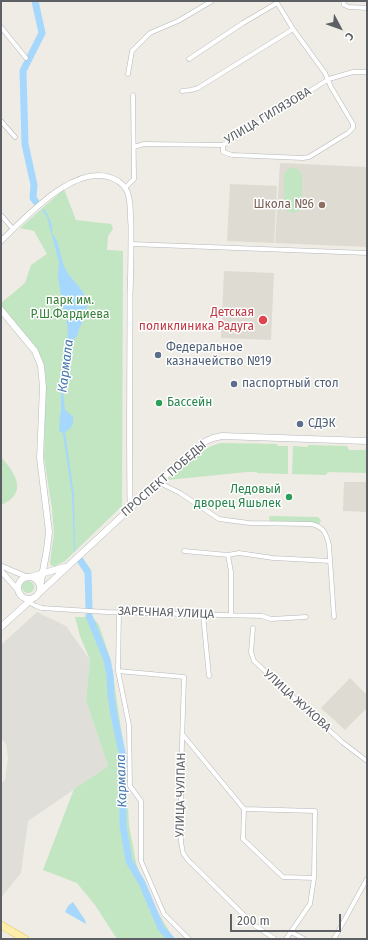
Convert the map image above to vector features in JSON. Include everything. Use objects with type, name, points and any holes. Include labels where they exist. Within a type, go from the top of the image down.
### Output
[{"type":"main road","points":[[1,310],[35,351],[42,366],[43,387],[40,458],[49,532],[43,574],[37,593],[26,599],[22,607],[1,627]]},
{"type":"main road","name":"ПРОСПЕКТ ПОБЕДЫ","points":[[37,593],[158,482],[199,446],[210,439],[218,437],[243,436],[367,441]]},
{"type":"main road","points":[[26,599],[18,590],[20,581],[29,577],[66,567]]},
{"type":"main road","points":[[29,577],[37,581],[37,593]]},
{"type":"main road","points":[[1,925],[26,939]]},
{"type":"street","points":[[128,74],[132,51],[150,33],[178,21],[212,1]]},
{"type":"street","points":[[343,1],[344,5],[349,7],[367,8]]},
{"type":"street","points":[[189,59],[277,2],[293,29],[329,79],[331,87],[353,124],[351,131],[309,157],[303,158],[232,155],[223,152],[223,145]]},
{"type":"street","points":[[1,26],[26,58]]},
{"type":"street","points":[[182,91],[198,88],[293,29]]},
{"type":"street","name":"УЛИЦА ГИЛЯЗОВА","points":[[134,146],[144,144],[223,145],[329,79],[352,72],[367,72]]},
{"type":"street","points":[[125,188],[134,179],[133,95]]},
{"type":"street","points":[[1,121],[16,137]]},
{"type":"street","points":[[1,240],[46,199],[70,183],[93,176],[102,176],[114,180],[125,188],[130,201],[131,244],[129,437],[130,502],[132,506]]},
{"type":"street","points":[[1,215],[13,229]]},
{"type":"street","points":[[131,244],[367,253]]},
{"type":"street","points":[[158,482],[180,493],[219,519],[249,523],[311,524],[319,526],[325,531],[329,545],[334,617]]},
{"type":"street","points":[[184,551],[228,555],[239,553],[273,558],[330,561]]},
{"type":"street","points":[[228,555],[231,572],[231,615]]},
{"type":"street","points":[[1,566],[29,577]]},
{"type":"street","points":[[1,571],[18,590]]},
{"type":"street","name":"ЗАРЕЧНАЯ УЛИЦА","points":[[26,599],[42,608],[86,611],[262,616],[271,619],[306,617]]},
{"type":"street","points":[[119,612],[118,671],[128,725],[130,786],[141,801],[141,861],[164,914],[189,939]]},
{"type":"street","points":[[203,615],[209,676]]},
{"type":"street","name":"УЛИЦА ЖУКОВА","points":[[253,628],[251,652],[254,661],[342,742],[367,761]]},
{"type":"street","name":"УЛИЦА ЧУЛПАН","points":[[118,671],[184,677],[181,842],[183,854],[254,925],[274,939]]},
{"type":"street","points":[[182,735],[244,808],[243,839],[283,877],[314,878]]},
{"type":"street","points":[[244,808],[315,811],[314,878],[310,904],[286,939]]},
{"type":"street","points":[[334,939],[367,879]]},
{"type":"street","points":[[291,932],[304,939]]},
{"type":"shaded area","name":"Школа №6","points":[[280,163],[367,167],[367,247],[275,243]]},
{"type":"shaded area","points":[[230,184],[277,186],[274,243],[227,241]]},
{"type":"shaded area","points":[[224,271],[274,273],[271,340],[221,338]]},
{"type":"shaded area","points":[[344,482],[367,482],[367,512],[343,511]]},
{"type":"shaded area","points":[[37,612],[66,626],[90,660],[86,700],[108,766],[28,821],[21,873],[1,898],[1,783],[5,780],[8,758],[6,744],[1,738],[1,645]]},
{"type":"shaded area","points":[[350,678],[367,695],[367,708],[345,730],[321,708]]},
{"type":"green space","points":[[293,167],[299,170],[302,176],[302,206],[299,211],[293,213],[287,211],[284,206],[284,174],[288,169]]},
{"type":"green space","name":"парк им. Р.Ш.Фардиева","points":[[64,189],[76,220],[111,224],[113,229],[108,236],[107,250],[123,251],[122,506],[65,561],[52,566],[50,563],[54,533],[44,457],[46,379],[43,361],[34,345],[1,310],[1,303],[25,283],[31,265],[47,254],[34,231],[20,228]]},
{"type":"green space","points":[[221,443],[276,444],[278,446],[288,446],[288,474],[247,472],[167,480],[198,453]]},
{"type":"green space","points":[[309,445],[347,446],[349,450],[365,450],[367,448],[367,473],[328,472],[326,475],[292,474],[293,446],[307,447]]},
{"type":"green space","points":[[1,457],[15,476],[17,489],[15,495],[10,500],[1,505]]},
{"type":"green space","points":[[269,517],[318,517],[321,520],[319,525],[270,522]]},
{"type":"green space","points":[[26,581],[30,581],[34,587],[30,593],[26,593],[22,589],[22,585]]},
{"type":"green space","points":[[75,617],[92,617],[99,625],[111,661],[125,756],[129,825],[136,863],[149,898],[174,939],[117,939],[95,905],[77,883],[43,870],[74,789],[108,766],[86,700],[90,660],[80,636]]},
{"type":"water","points":[[44,209],[50,221],[52,234],[58,245],[65,268],[82,290],[87,305],[85,318],[79,329],[77,337],[75,337],[65,374],[64,386],[65,410],[73,417],[72,426],[65,432],[74,495],[74,552],[72,494],[63,433],[59,431],[61,382],[67,355],[66,340],[68,331],[65,310],[59,306],[62,302],[58,277],[59,262],[47,217],[42,210]]},
{"type":"water","points":[[73,902],[86,924],[65,912],[68,906]]},
{"type":"waterway","name":"Кармала","points":[[35,1],[42,33],[23,71],[25,144],[34,185],[33,198],[36,202]]},
{"type":"waterway","name":"Кармала","points":[[80,560],[88,572],[89,608]]},
{"type":"waterway","name":"Кармала","points":[[89,616],[107,660],[110,675],[114,715],[123,757],[123,826],[129,861],[142,883],[161,928],[171,939]]},
{"type":"place","name":"Школа №6","points":[[322,205]]},
{"type":"place","name":"Детская поликлиника Радуга","points":[[263,320]]},
{"type":"place","name":"Федеральное казначейство №19","points":[[158,355]]},
{"type":"place","name":"паспортный стол","points":[[234,384]]},
{"type":"place","name":"Бассейн","points":[[159,403]]},
{"type":"place","name":"СДЭК","points":[[300,424]]},
{"type":"place","name":"Ледовый дворец Яшьлек","points":[[289,497]]}]
